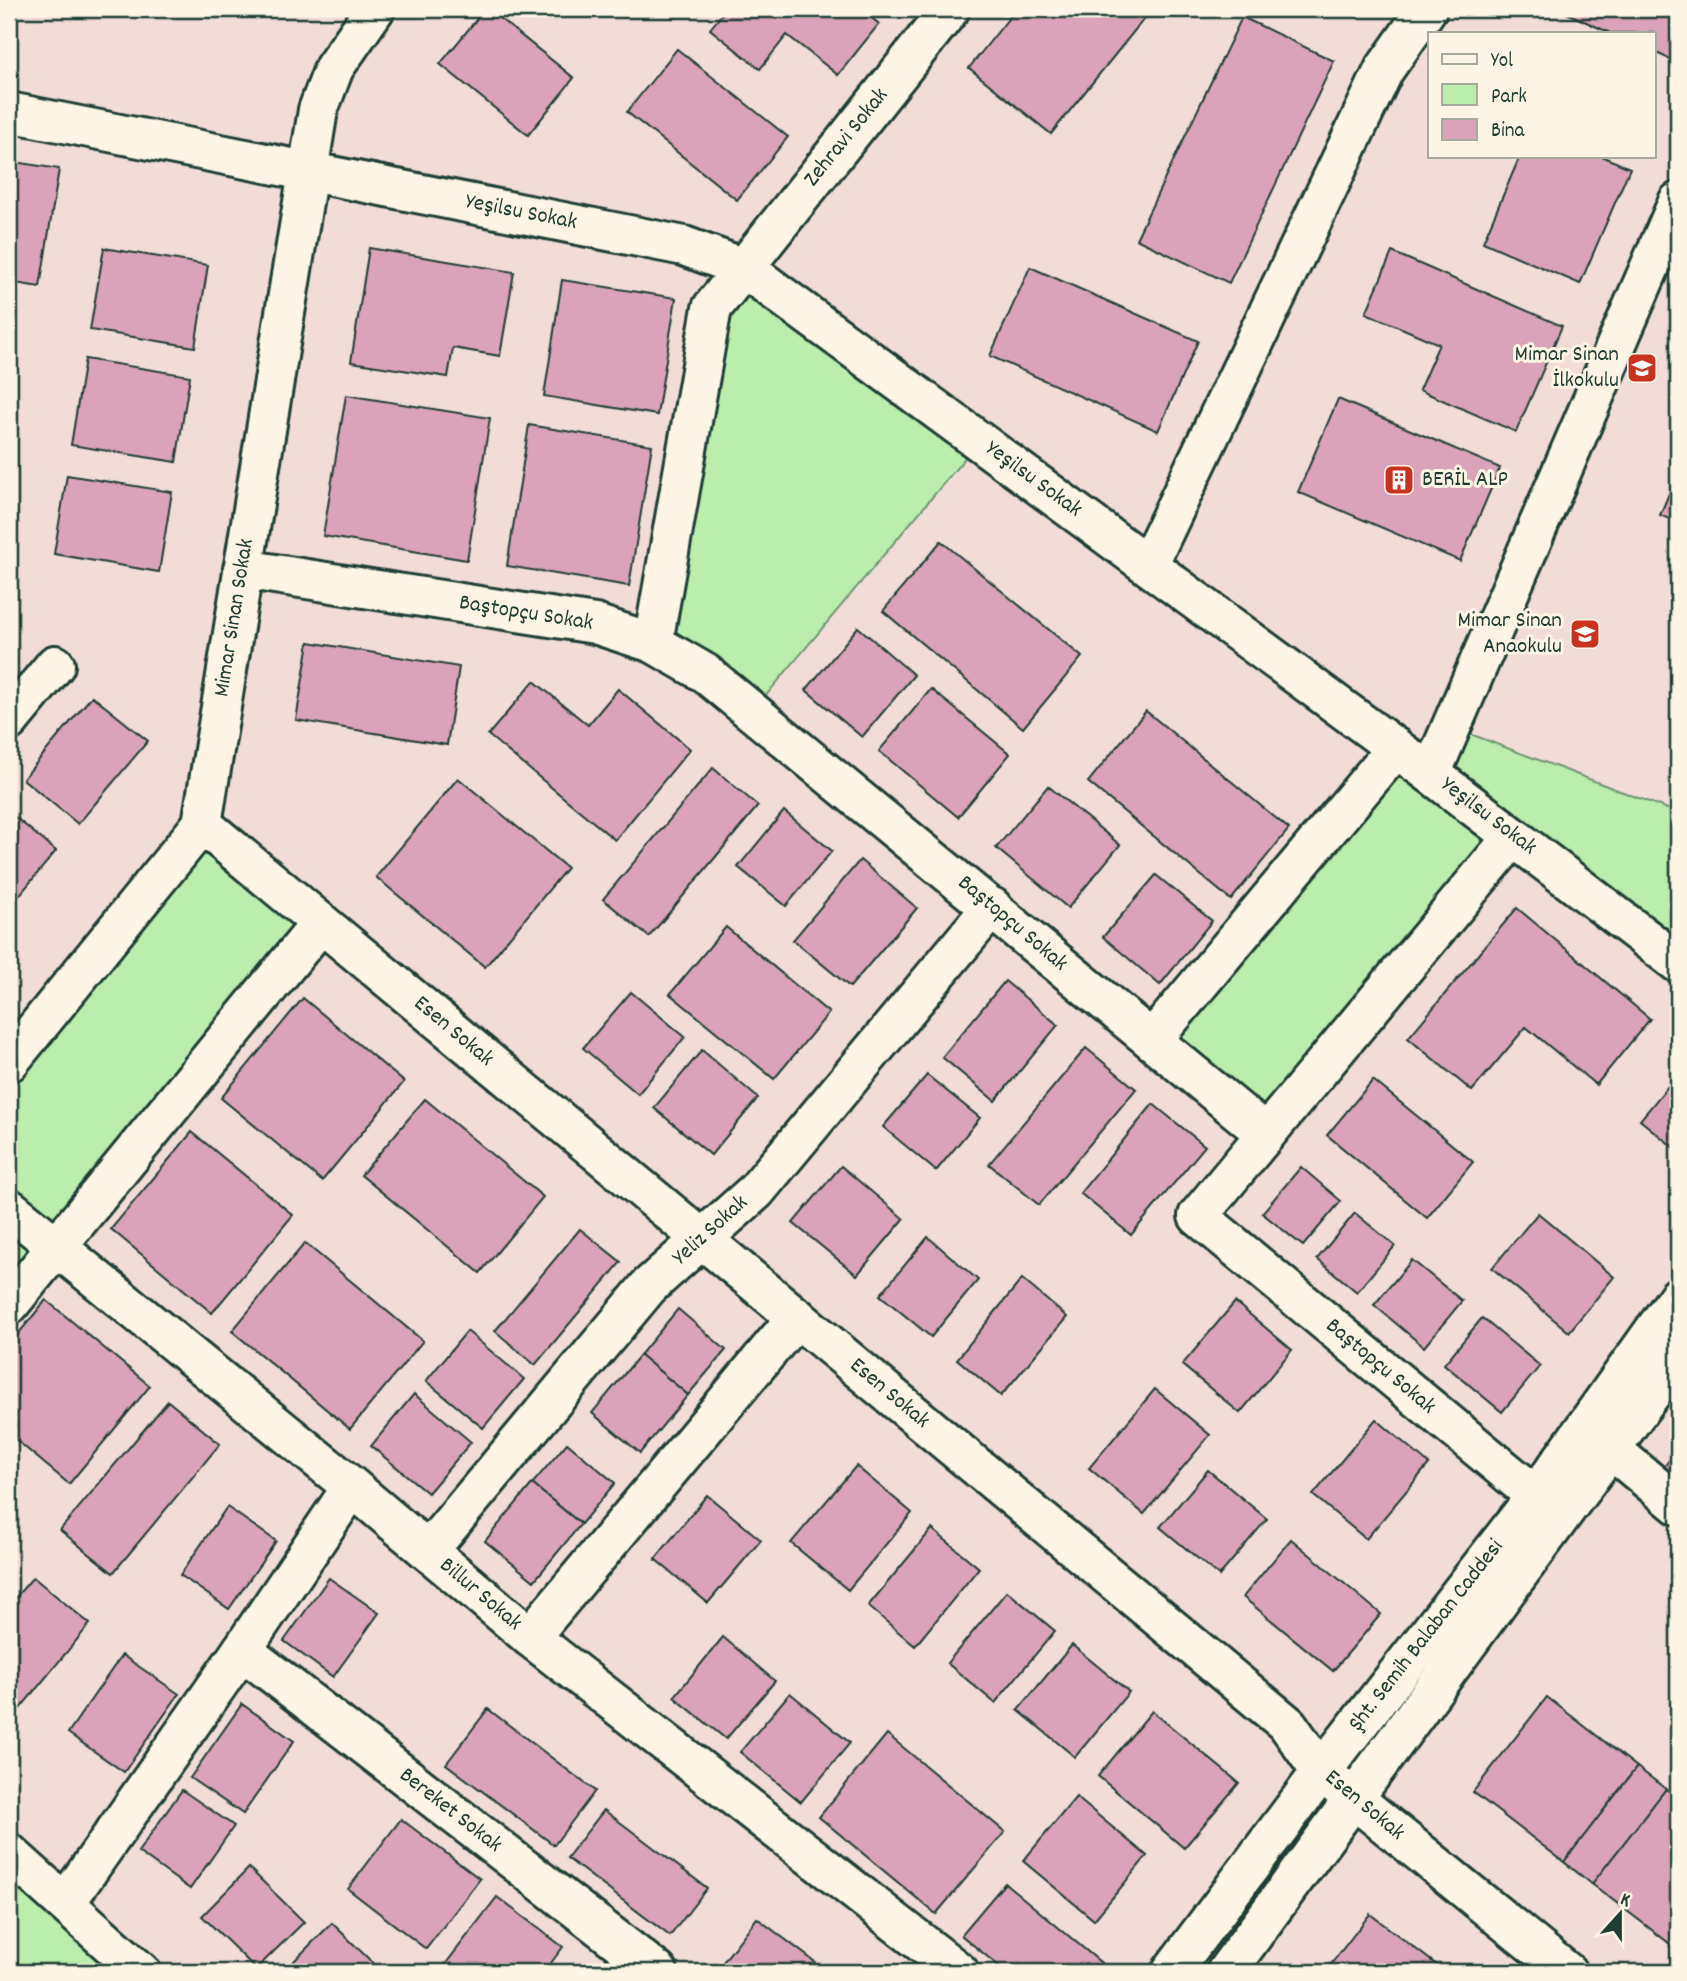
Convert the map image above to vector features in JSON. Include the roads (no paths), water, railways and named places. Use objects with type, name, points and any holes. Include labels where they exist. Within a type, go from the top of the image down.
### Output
[{"type":"street","name":"Mimar Sinan Sokak","points":[[9,1062],[202,824],[317,110],[334,68],[375,9]]},
{"type":"street","name":"Zehravi Sokak","points":[[653,643],[712,308],[950,9]]},
{"type":"street","points":[[1148,565],[1384,70],[1427,9]]},
{"type":"street","name":"Yeşilsu Sokak","points":[[9,112],[684,246],[744,268],[1431,774],[1678,963]]},
{"type":"street","points":[[1431,774],[1678,202]]},
{"type":"street","name":"Baştopçu Sokak","points":[[243,569],[595,624],[653,643],[705,673],[1266,1135],[1198,1216],[1536,1496]]},
{"type":"street","points":[[9,721],[55,665]]},
{"type":"street","points":[[1152,1040],[1396,748]]},
{"type":"street","name":"Esen Sokak","points":[[202,824],[1288,1725],[1321,1772],[1567,1972]]},
{"type":"street","points":[[1266,1135],[1513,837]]},
{"type":"street","name":"Yeliz Sokak","points":[[428,1551],[649,1286],[756,1191],[992,907]]},
{"type":"street","points":[[9,1305],[321,923]]},
{"type":"street","name":"Billur Sokak","points":[[9,1208],[352,1487],[530,1637],[959,1972]]},
{"type":"street","name":"Şht. Semih Balaban Caddesi","points":[[1171,1972],[1321,1772],[1536,1496],[1678,1297]]},
{"type":"street","points":[[530,1637],[797,1317]]},
{"type":"street","name":"Şht. Semih Balaban Caddesi","points":[[1226,1972],[1678,1357]]},
{"type":"street","points":[[1612,1450],[1678,1505]]},
{"type":"street","points":[[66,1902],[352,1487]]},
{"type":"street","name":"Bereket Sokak","points":[[242,1650],[657,1972]]},
{"type":"street","points":[[9,1853],[141,1972]]},
{"type":"place","name":"Mimar Sinan İlkokulu","points":[[1642,368]]},
{"type":"place","name":"BERİL ALP","points":[[1399,480]]},
{"type":"place","name":"Mimar Sinan Anaokulu","points":[[1585,634]]}]
